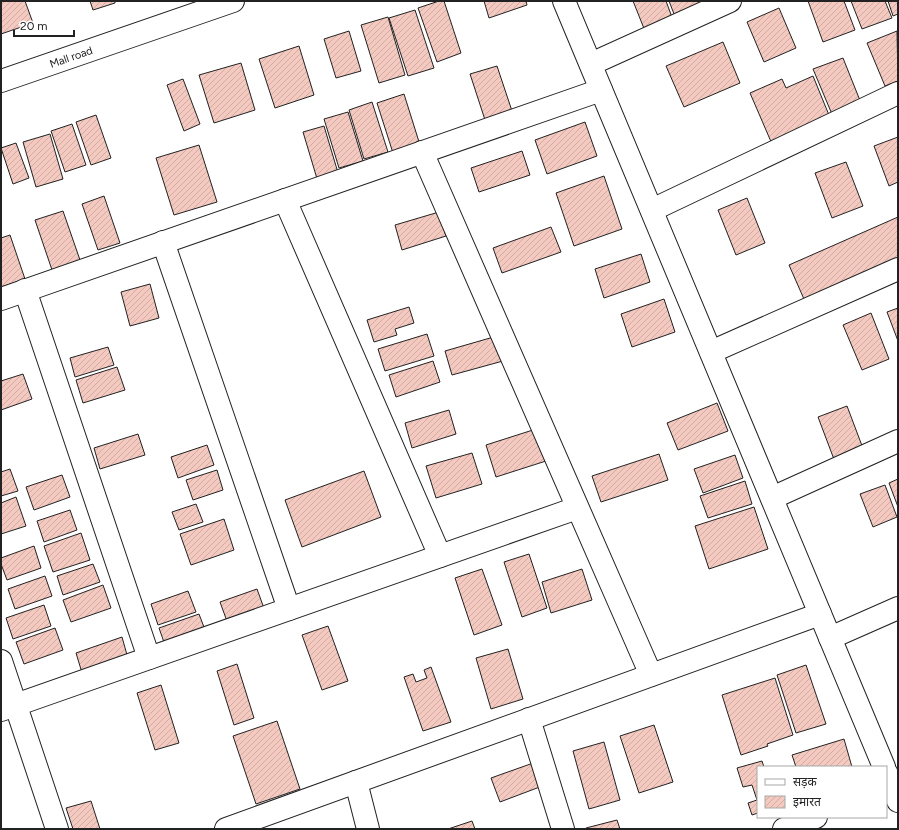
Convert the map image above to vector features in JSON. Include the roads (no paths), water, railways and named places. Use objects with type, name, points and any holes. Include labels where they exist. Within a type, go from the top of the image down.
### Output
[{"type":"street","name":"Mall road","points":[[1,81],[232,1]]},
{"type":"street","points":[[564,1],[884,766]]},
{"type":"street","points":[[591,64],[730,1]]},
{"type":"street","points":[[1,299],[601,90]]},
{"type":"street","points":[[652,210],[898,93]]},
{"type":"street","points":[[422,152],[651,675]]},
{"type":"street","points":[[285,200],[440,556]]},
{"type":"street","points":[[163,242],[289,609]]},
{"type":"street","points":[[711,352],[898,269]]},
{"type":"street","points":[[25,290],[149,658]]},
{"type":"street","points":[[772,498],[898,441]]},
{"type":"street","points":[[8,707],[578,508]]},
{"type":"street","points":[[830,638],[898,608]]},
{"type":"street","points":[[226,829],[820,614]]},
{"type":"street","points":[[1,661],[8,707],[58,829]]},
{"type":"street","points":[[529,719],[563,829]]},
{"type":"street","points":[[356,782],[368,829]]},
{"type":"street","points":[[784,829],[813,818]]}]
